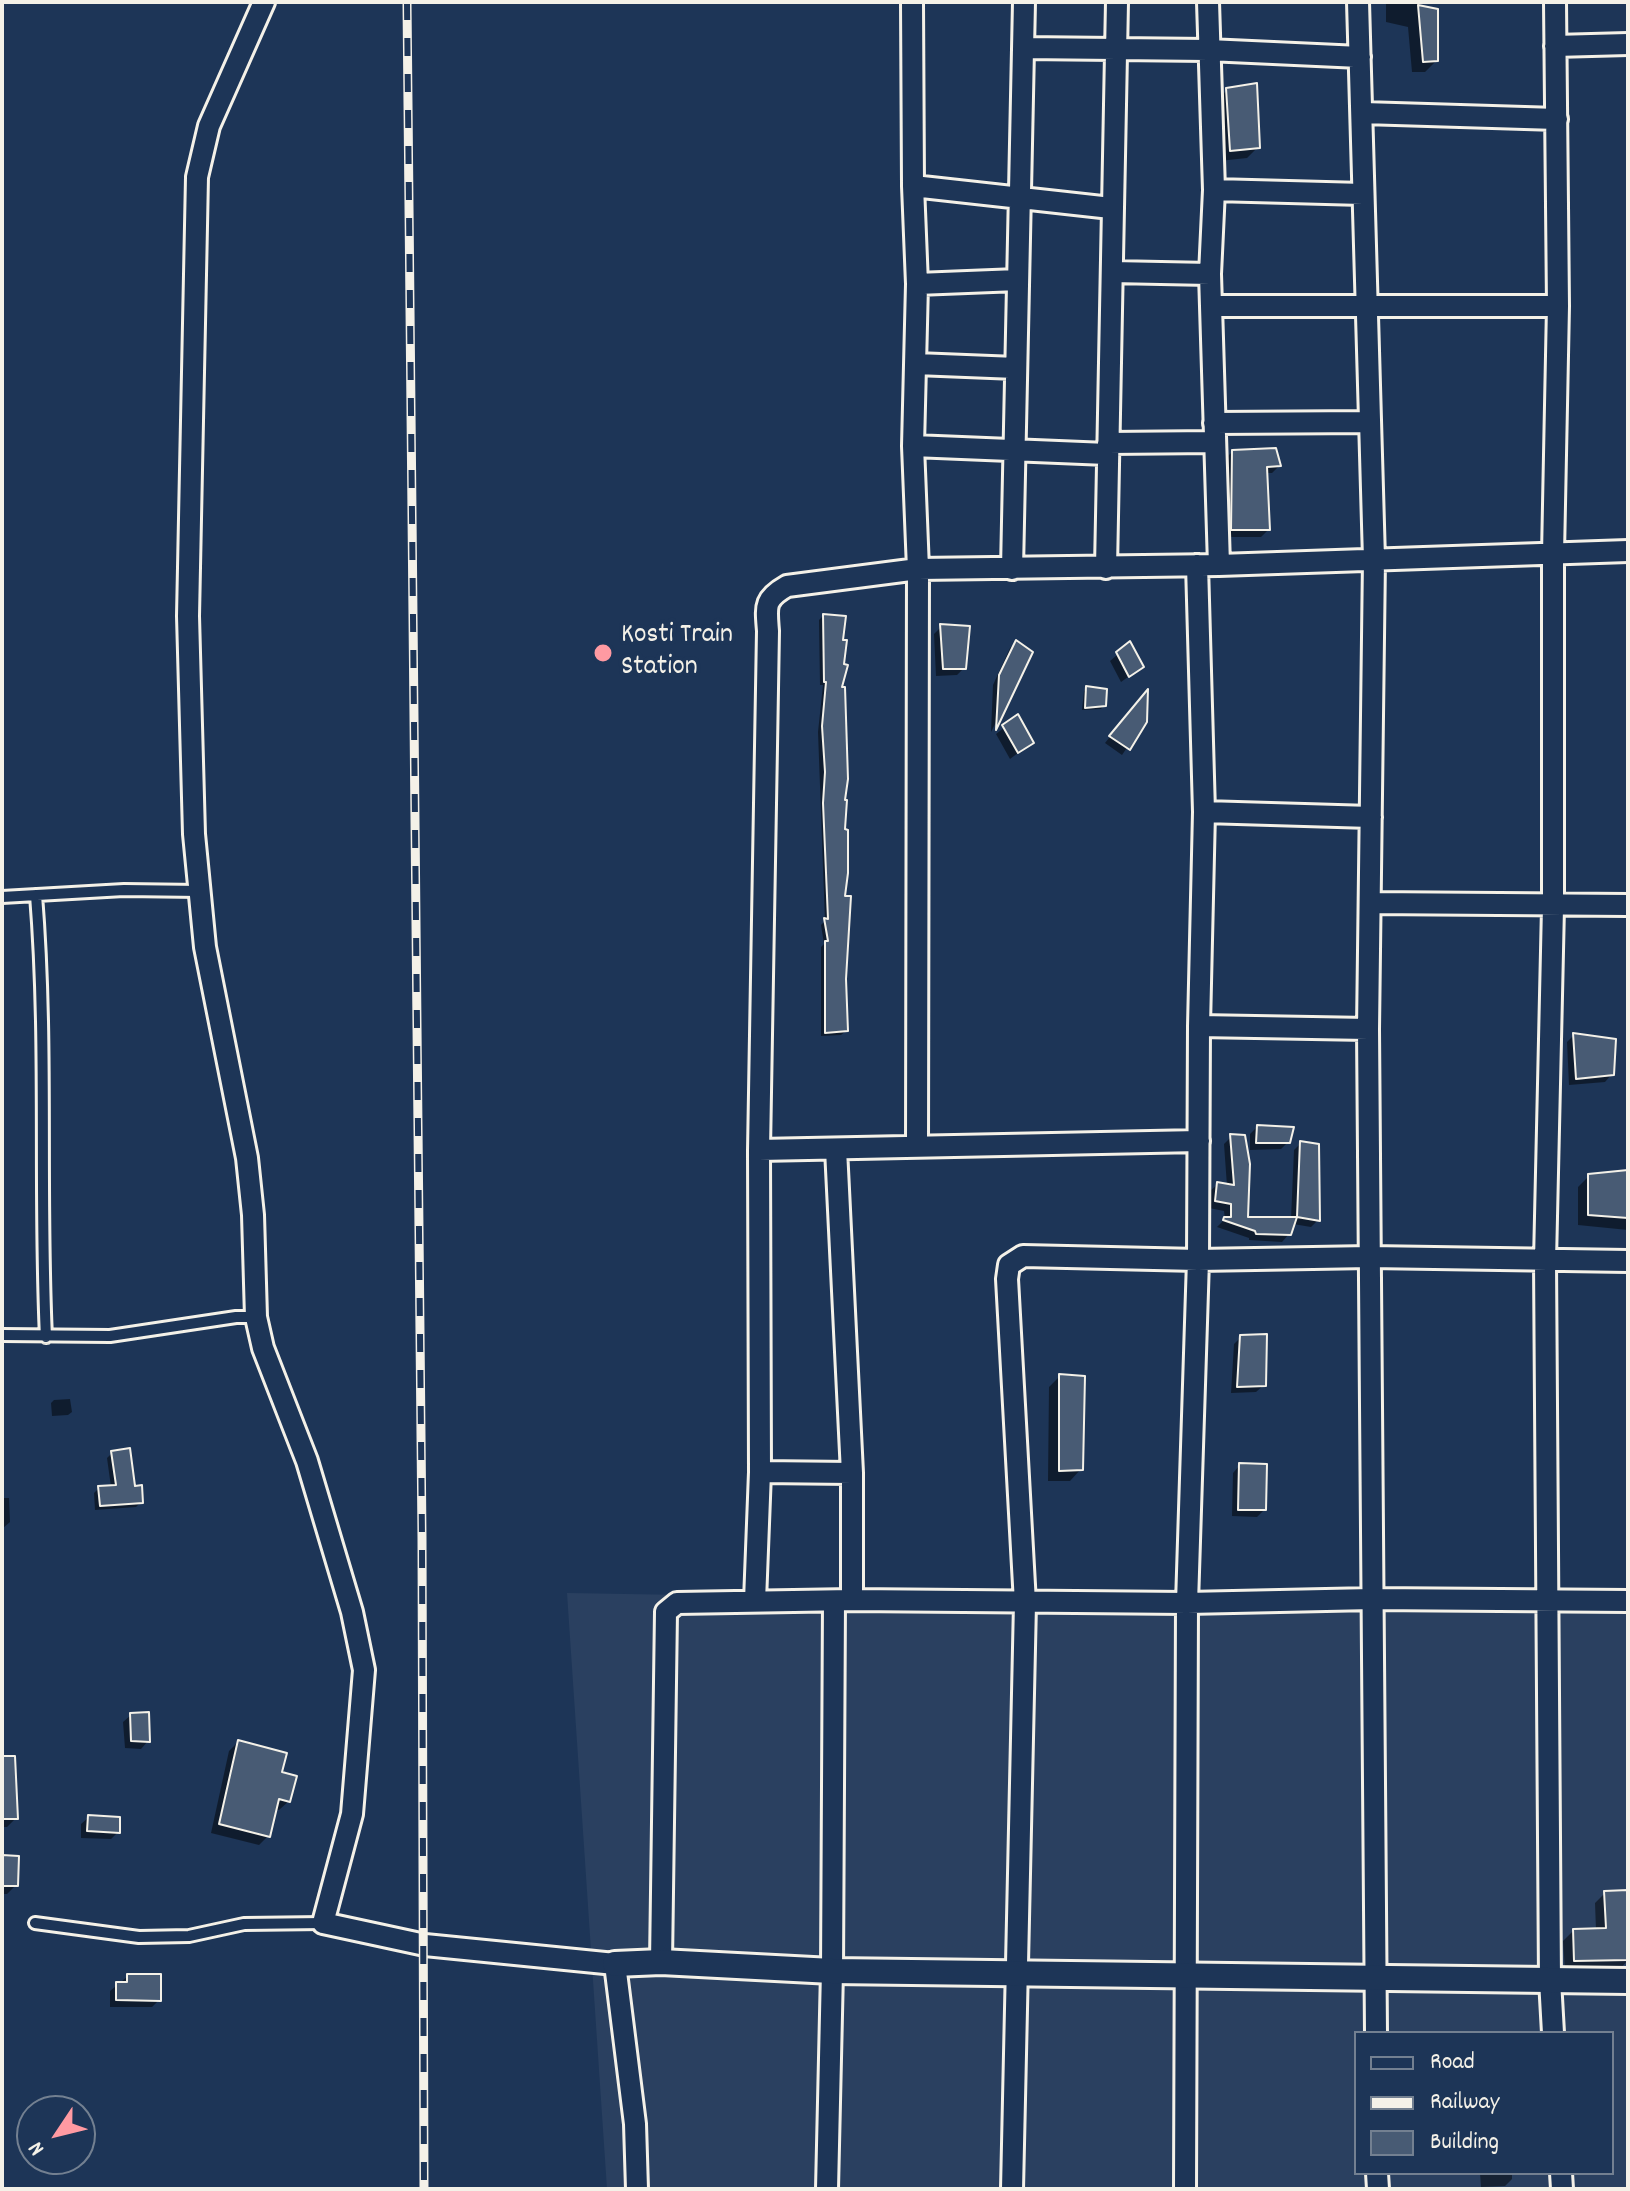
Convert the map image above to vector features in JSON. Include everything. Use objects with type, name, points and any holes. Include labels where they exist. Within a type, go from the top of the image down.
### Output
[{"type":"street","points":[[264,2],[209,126],[197,177],[188,616],[194,834],[205,947],[247,1158],[253,1215],[256,1317],[263,1348],[307,1461],[352,1612],[364,1670],[352,1814],[323,1923],[425,1945],[615,1964],[661,1962],[832,1971],[1185,1977],[1628,1981]]},
{"type":"street","points":[[912,2],[917,284],[913,446],[918,569],[917,1145]]},
{"type":"street","points":[[1012,569],[1024,2]]},
{"type":"street","points":[[1106,568],[1117,2]]},
{"type":"street","points":[[1208,2],[1214,190],[1210,274],[1219,565]]},
{"type":"street","points":[[1358,2],[1374,559],[1368,1029],[1376,2031]]},
{"type":"street","points":[[1553,2031],[1545,1261],[1553,907],[1553,554],[1558,306],[1555,2]]},
{"type":"street","points":[[1555,46],[1628,44]]},
{"type":"street","points":[[1024,48],[1208,50],[1360,57]]},
{"type":"street","points":[[1363,113],[1557,119]]},
{"type":"street","points":[[913,186],[1111,208]]},
{"type":"street","points":[[1214,190],[1363,194]]},
{"type":"street","points":[[1112,272],[1210,274]]},
{"type":"street","points":[[917,284],[1018,280]]},
{"type":"street","points":[[1211,306],[1558,306]]},
{"type":"street","points":[[916,364],[1016,368]]},
{"type":"street","points":[[913,446],[1107,448],[1214,432],[1370,422]]},
{"type":"street","points":[[755,1601],[760,1472],[759,1150],[768,647],[766,605],[773,594],[787,586],[918,569],[1106,568],[1628,551]]},
{"type":"street","points":[[1185,2189],[1187,1603],[1198,1260],[1204,812],[1197,565]]},
{"type":"street","points":[[1204,812],[1371,817]]},
{"type":"street","points":[[1370,903],[1553,907],[1628,905]]},
{"type":"street","points":[[1199,1026],[1368,1029]]},
{"type":"street","points":[[759,1150],[1199,1141]]},
{"type":"street","points":[[827,2189],[843,1601],[852,1473],[836,1149]]},
{"type":"street","points":[[1012,2189],[1025,1603],[1007,1279],[1009,1265],[1023,1256],[1198,1260],[1370,1257],[1628,1261]]},
{"type":"street","points":[[760,1472],[852,1473]]},
{"type":"street","points":[[661,1962],[666,1612],[677,1603],[1187,1603],[1372,1599],[1628,1601]]},
{"type":"street","points":[[615,1964],[635,2124],[637,2189]]},
{"type":"lane","points":[[2,897],[124,890],[201,891]]},
{"type":"lane","points":[[36,895],[44,1057],[42,1237],[46,1337]]},
{"type":"lane","points":[[2,1335],[110,1336],[236,1317],[256,1317]]},
{"type":"lane","points":[[35,1923],[139,1937],[189,1936],[244,1924],[323,1923]]},
{"type":"shaded area","points":[[567,1593],[1628,1611],[1628,2189],[607,2189]]},
{"type":"building","points":[[1418,5],[1438,9],[1438,61],[1423,62]]},
{"type":"building","points":[[1257,83],[1260,148],[1230,151],[1226,88]]},
{"type":"building","points":[[1276,448],[1281,466],[1267,467],[1270,530],[1231,530],[1232,450]]},
{"type":"building","points":[[823,614],[846,616],[843,640],[847,640],[844,664],[848,665],[842,687],[845,687],[848,779],[845,800],[848,873],[845,896],[851,896],[846,979],[848,1031],[825,1033],[825,941],[828,941],[824,918],[828,919],[823,803],[825,772],[822,726],[826,682]]},
{"type":"building","points":[[940,624],[970,626],[966,669],[943,669]]},
{"type":"building","points":[[1016,640],[1033,652],[996,730],[999,675]]},
{"type":"building","points":[[1130,641],[1144,667],[1129,677],[1116,652]]},
{"type":"building","points":[[1086,686],[1107,689],[1106,706],[1085,708]]},
{"type":"building","points":[[1148,689],[1147,722],[1130,750],[1109,736]]},
{"type":"building","points":[[1018,714],[1034,743],[1018,753],[1002,725]]},
{"type":"building","points":[[1573,1033],[1616,1039],[1614,1075],[1576,1079]]},
{"type":"building","points":[[1257,1125],[1294,1127],[1290,1143],[1256,1143]]},
{"type":"building","points":[[1230,1134],[1245,1135],[1250,1164],[1248,1217],[1297,1217],[1291,1235],[1256,1234],[1223,1220],[1224,1217],[1231,1217],[1231,1204],[1215,1201],[1217,1182],[1234,1185]]},
{"type":"building","points":[[1300,1141],[1319,1144],[1320,1221],[1297,1217]]},
{"type":"building","points":[[1628,1170],[1628,1218],[1588,1215],[1588,1174]]},
{"type":"building","points":[[1267,1334],[1266,1386],[1237,1387],[1240,1335]]},
{"type":"building","points":[[1059,1374],[1085,1376],[1083,1470],[1059,1471]]},
{"type":"building","points":[[130,1448],[135,1486],[142,1485],[143,1503],[100,1506],[98,1486],[116,1485],[111,1451]]},
{"type":"building","points":[[1239,1463],[1267,1464],[1266,1510],[1238,1510]]},
{"type":"building","points":[[149,1712],[150,1742],[131,1741],[130,1713]]},
{"type":"building","points":[[238,1740],[287,1753],[282,1772],[297,1776],[290,1802],[279,1799],[270,1837],[219,1824]]},
{"type":"building","points":[[2,1756],[15,1756],[18,1819],[2,1819]]},
{"type":"building","points":[[88,1815],[120,1817],[120,1833],[87,1831]]},
{"type":"building","points":[[2,1855],[19,1856],[18,1886],[2,1886]]},
{"type":"building","points":[[1628,1890],[1628,1960],[1574,1961],[1573,1929],[1606,1928],[1604,1891]]},
{"type":"building","points":[[127,1974],[161,1974],[161,2001],[116,2000],[116,1982],[127,1982]]},
{"type":"railway","points":[[407,2],[422,1538],[424,2189]]},
{"type":"place","name":"Kosti Train Station","points":[[603,653]]}]
